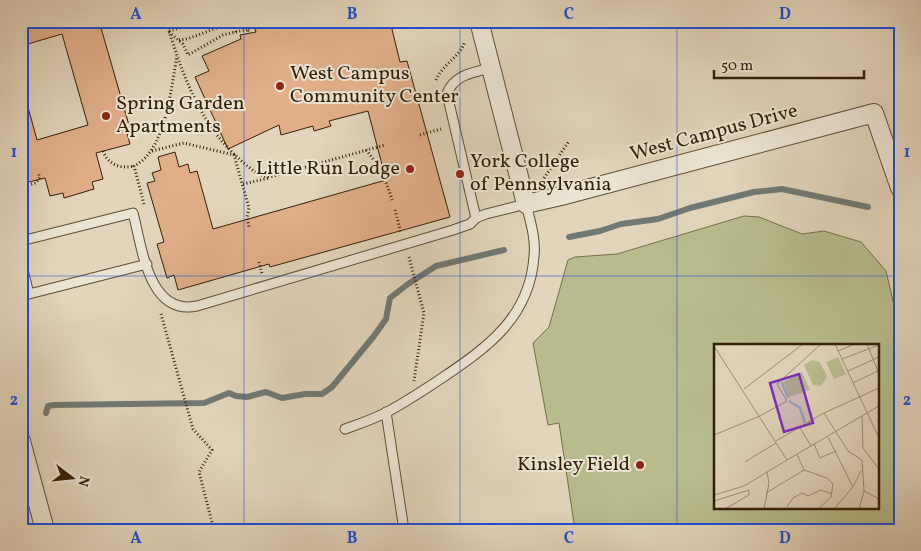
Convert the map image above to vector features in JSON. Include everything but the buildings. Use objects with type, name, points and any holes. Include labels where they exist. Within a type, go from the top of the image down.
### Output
[{"type":"street","points":[[479,21],[526,204]]},
{"type":"street","name":"West Campus Drive","points":[[526,204],[874,113],[900,188]]},
{"type":"street","points":[[21,441],[45,530]]},
{"type":"lane","points":[[476,218],[447,94],[449,88],[460,78],[469,73],[491,68]]},
{"type":"lane","points":[[21,241],[133,213],[152,282],[164,298],[187,308],[405,244],[470,224],[476,218],[486,214],[526,204],[533,237],[534,255],[530,276],[523,299],[501,333],[487,347],[410,399],[386,412],[345,429]]},
{"type":"lane","points":[[21,262],[25,295],[147,264]]},
{"type":"lane","points":[[386,412],[404,530]]},
{"type":"path","points":[[166,21],[186,81],[206,119],[234,155],[254,172],[270,177]]},
{"type":"path","points":[[169,31],[205,21]]},
{"type":"path","points":[[169,31],[184,44],[188,55],[224,35],[248,31],[255,26],[254,21]]},
{"type":"path","points":[[178,40],[187,39],[233,22],[236,32]]},
{"type":"path","points":[[103,151],[105,158],[113,164],[126,167],[134,166],[144,160],[152,151],[166,112],[177,56]]},
{"type":"path","points":[[420,134],[442,129]]},
{"type":"path","points":[[542,181],[570,141]]},
{"type":"path","points":[[152,151],[184,143],[234,155]]},
{"type":"path","points":[[243,184],[385,145]]},
{"type":"path","points":[[366,150],[383,176],[392,200]]},
{"type":"path","points":[[234,155],[250,208],[247,216],[249,227]]},
{"type":"path","points":[[134,166],[145,208]]},
{"type":"path","points":[[21,187],[36,183],[40,178],[38,173]]},
{"type":"path","points":[[395,210],[424,313],[414,378]]},
{"type":"path","points":[[392,236],[402,233]]},
{"type":"path","points":[[259,262],[262,274]]},
{"type":"path","points":[[253,277],[272,271]]},
{"type":"path","points":[[160,314],[192,429],[212,450],[199,472],[214,530]]},
{"type":"green space","points":[[744,216],[759,217],[802,234],[824,231],[861,242],[886,271],[900,331],[900,530],[575,530],[559,423],[548,425],[533,343],[549,327],[568,260],[575,257],[617,254]]},
{"type":"waterway","points":[[569,237],[600,231],[621,224],[658,219],[690,208],[754,192],[782,189],[868,207]]},
{"type":"waterway","points":[[46,413],[48,406],[54,405],[204,403],[229,393],[247,397],[266,392],[282,398],[305,394],[322,394],[332,387],[374,336],[386,319],[390,298],[436,266],[504,250]]},
{"type":"place","name":"West Campus Community Center","points":[[280,86]]},
{"type":"place","name":"Spring Garden Apartments","points":[[106,116]]},
{"type":"place","name":"Little Run Lodge","points":[[410,169]]},
{"type":"place","name":"York College of Pennsylvania","points":[[460,174]]},
{"type":"place","name":"Kinsley Field","points":[[640,465]]}]
